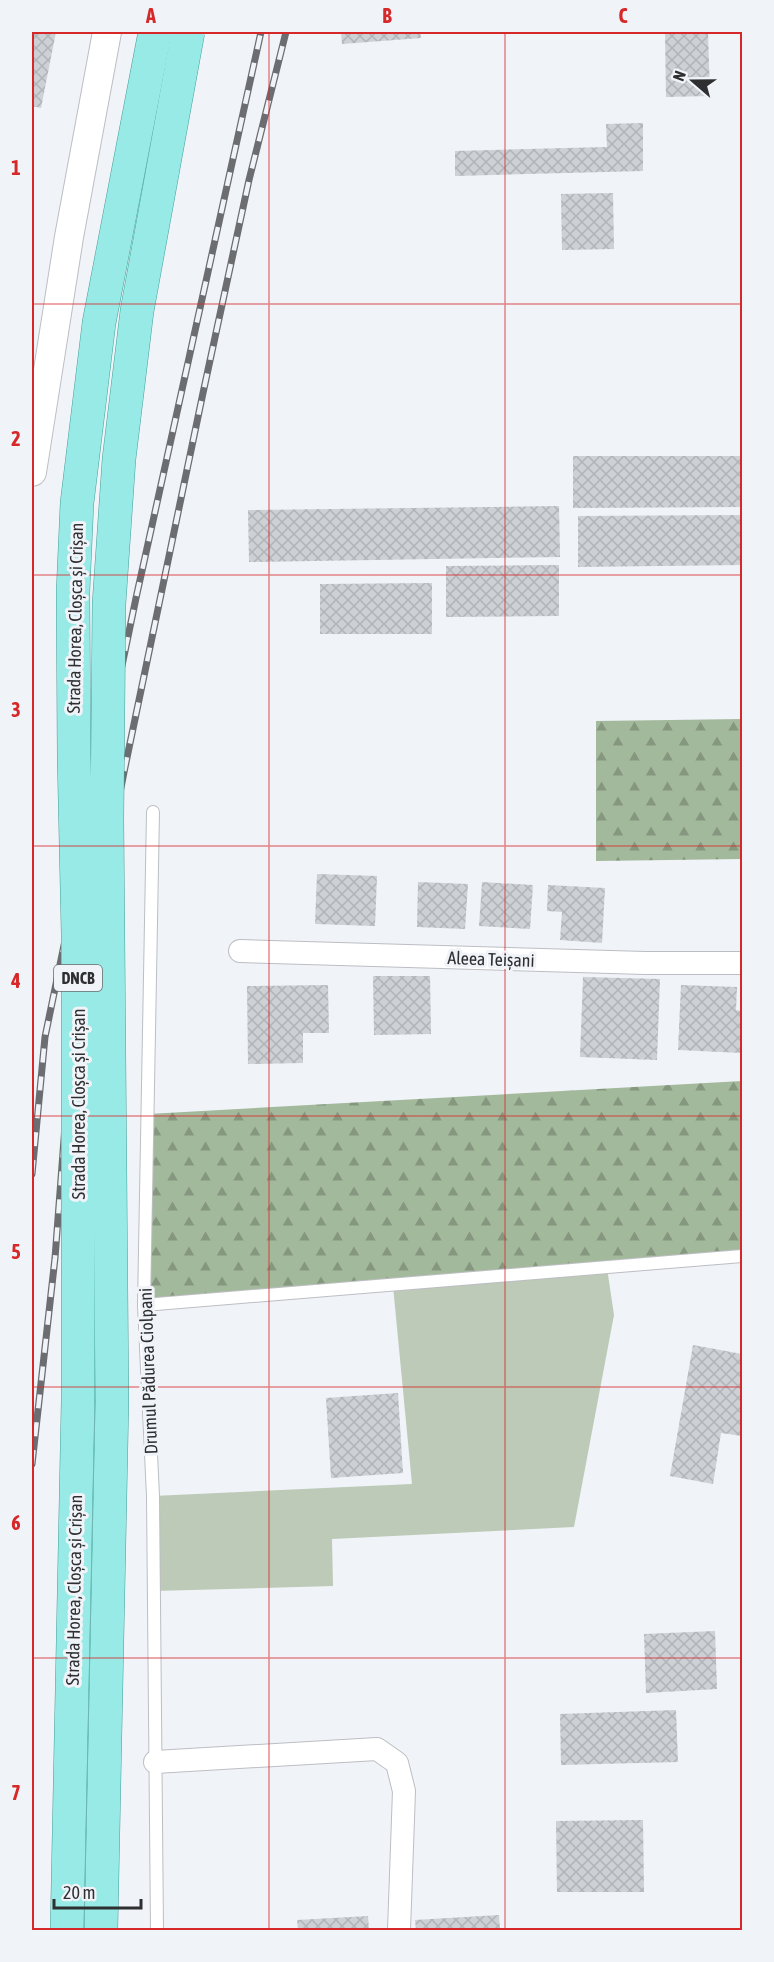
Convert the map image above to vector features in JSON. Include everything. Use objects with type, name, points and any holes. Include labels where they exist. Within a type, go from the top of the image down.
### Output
[{"type":"main road","name":"Strada Horea, Cloșca și Crișan","points":[[67,1930],[78,1401],[78,934],[74,744],[77,503],[99,322],[155,32]]},
{"type":"main road","name":"Strada Horea, Cloșca și Crișan","points":[[101,1930],[111,1402],[107,819],[109,604],[119,459],[137,311],[188,32]]},
{"type":"street","points":[[32,472],[69,237],[107,32]]},
{"type":"street","name":"Aleea Teișani","points":[[240,951],[645,963],[742,963]]},
{"type":"street","points":[[155,1761],[377,1749],[397,1763],[404,1791],[399,1930]]},
{"type":"lane","name":"Drumul Pădurea Ciolpani","points":[[153,812],[144,1305],[153,1496],[157,1930]]},
{"type":"lane","points":[[144,1305],[742,1256]]},
{"type":"green space","points":[[742,719],[742,859],[596,861],[596,721]]},
{"type":"green space","points":[[742,1081],[742,1256],[144,1305],[148,1114]]},
{"type":"green space","points":[[607,1268],[614,1315],[574,1527],[332,1539],[333,1586],[154,1591],[153,1496],[412,1484],[393,1286]]},
{"type":"building","points":[[32,32],[56,32],[41,108],[32,106]]},
{"type":"building","points":[[341,32],[420,32],[421,38],[342,44]]},
{"type":"building","points":[[665,32],[708,32],[710,96],[666,97]]},
{"type":"building","points":[[643,123],[643,171],[455,176],[455,151],[607,147],[606,124]]},
{"type":"building","points":[[613,193],[614,249],[562,250],[561,194]]},
{"type":"building","points":[[573,456],[742,456],[742,507],[573,508]]},
{"type":"building","points":[[559,506],[560,557],[249,562],[248,510]]},
{"type":"building","points":[[742,515],[742,565],[578,567],[578,516]]},
{"type":"building","points":[[559,565],[559,616],[446,617],[446,566]]},
{"type":"building","points":[[432,583],[432,634],[320,634],[320,584]]},
{"type":"building","points":[[317,874],[377,876],[375,926],[315,924]]},
{"type":"building","points":[[418,882],[468,884],[465,929],[417,927]]},
{"type":"building","points":[[482,882],[533,885],[530,929],[479,926]]},
{"type":"building","points":[[548,885],[605,888],[602,943],[560,940],[562,912],[547,911]]},
{"type":"building","points":[[373,976],[430,976],[431,1034],[374,1035]]},
{"type":"building","points":[[583,977],[660,979],[657,1060],[580,1057]]},
{"type":"building","points":[[328,985],[329,1033],[303,1033],[303,1063],[248,1064],[247,986]]},
{"type":"building","points":[[681,985],[737,987],[736,1010],[742,1011],[742,1053],[678,1050]]},
{"type":"building","points":[[693,1345],[742,1354],[742,1436],[721,1433],[713,1484],[670,1476]]},
{"type":"building","points":[[398,1393],[403,1473],[331,1478],[326,1398]]},
{"type":"building","points":[[715,1631],[717,1689],[646,1693],[644,1634]]},
{"type":"building","points":[[676,1710],[678,1762],[561,1765],[560,1714]]},
{"type":"building","points":[[643,1820],[644,1892],[557,1892],[556,1821]]},
{"type":"building","points":[[499,1915],[500,1930],[416,1930],[415,1920]]},
{"type":"building","points":[[368,1916],[369,1930],[298,1930],[297,1920]]},
{"type":"railway","points":[[32,1174],[45,1037],[136,598],[261,32]]},
{"type":"railway","points":[[32,1464],[55,1258],[71,1047],[124,772],[203,393],[249,180],[286,32]]}]
